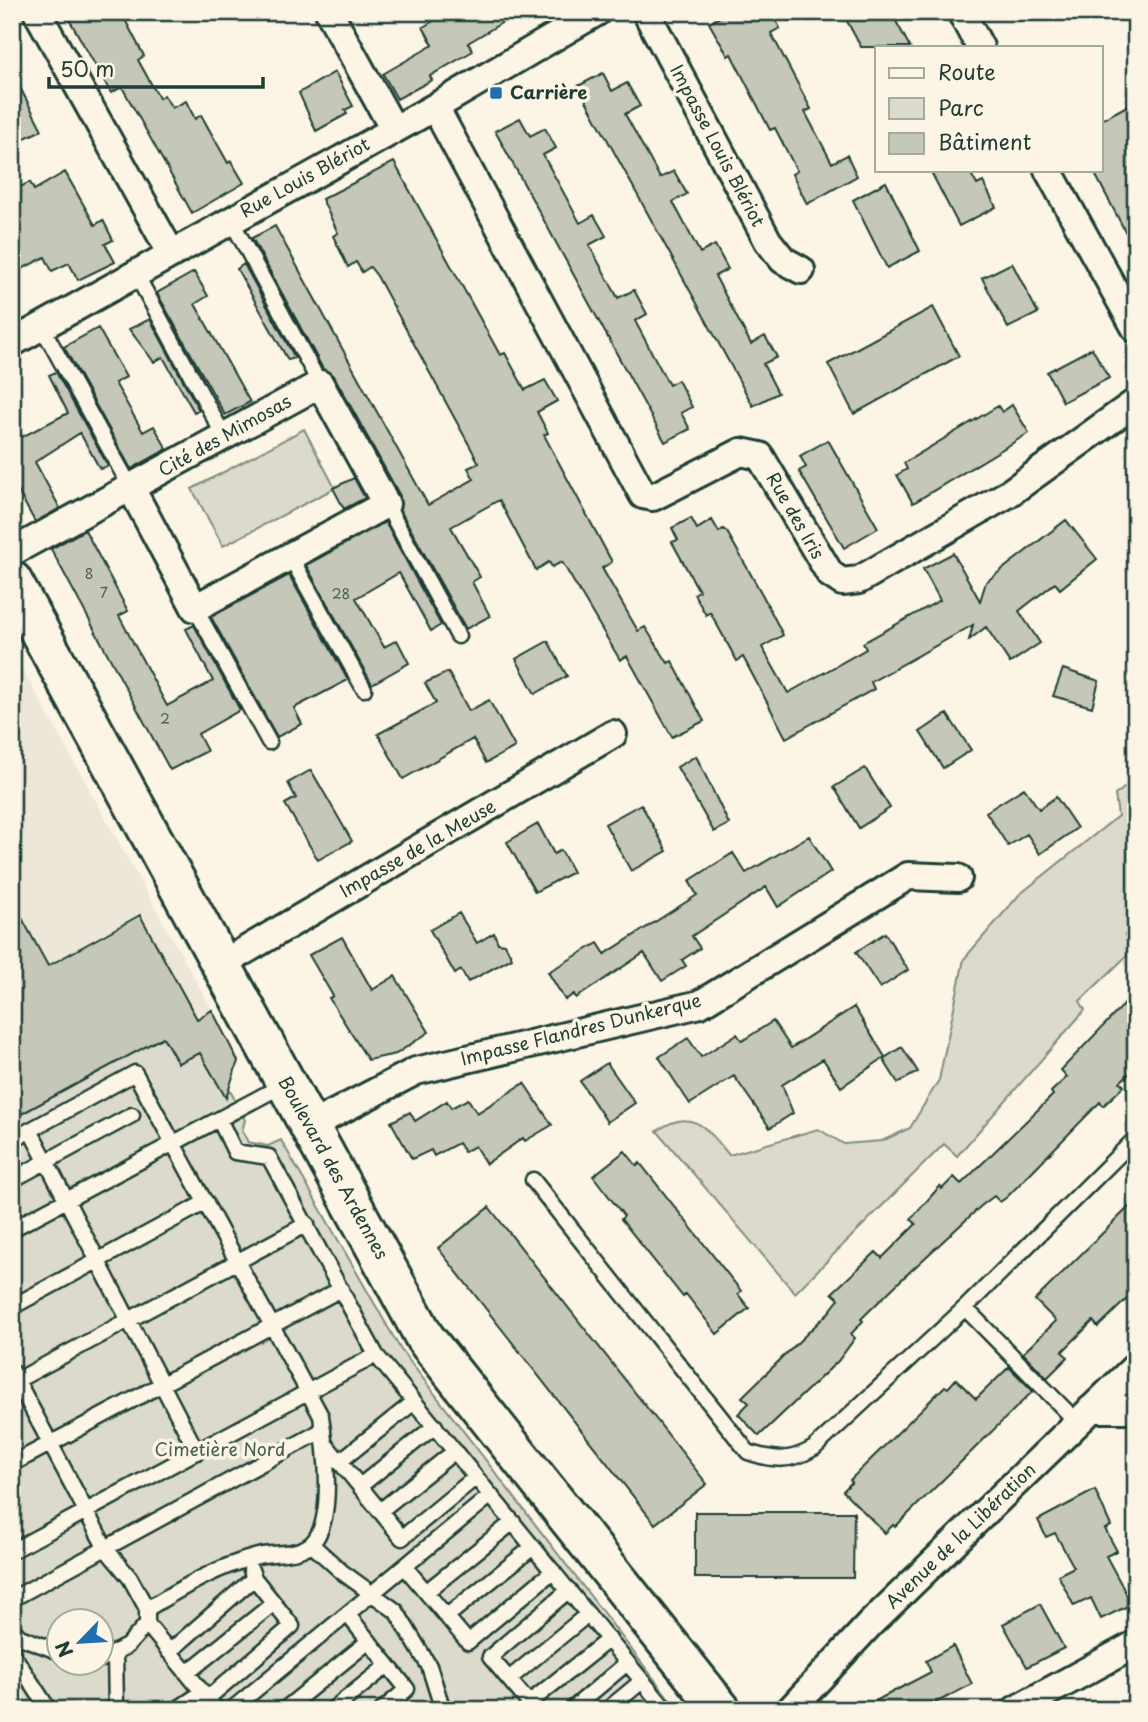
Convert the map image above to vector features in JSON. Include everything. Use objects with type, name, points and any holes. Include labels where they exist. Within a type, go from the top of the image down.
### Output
[{"type":"main road","name":"Boulevard des Ardennes","points":[[12,581],[425,1338],[721,1710]]},
{"type":"street","points":[[37,12],[172,253]]},
{"type":"street","points":[[329,12],[393,128]]},
{"type":"street","name":"Rue Louis Blériot","points":[[12,343],[393,128],[435,107],[597,12]]},
{"type":"street","name":"Impasse Louis Blériot","points":[[646,12],[768,241],[783,260],[801,270]]},
{"type":"street","points":[[961,12],[980,46]]},
{"type":"street","name":"Rue des Iris","points":[[435,107],[643,495],[653,497],[741,452],[760,456],[830,574],[842,582],[859,580],[1008,494],[1136,402]]},
{"type":"street","points":[[1049,172],[1136,329]]},
{"type":"street","points":[[131,488],[195,608],[386,505],[320,384]]},
{"type":"street","name":"Cité des Mimosas","points":[[12,552],[320,384]]},
{"type":"street","name":"Impasse de la Meuse","points":[[222,964],[613,734]]},
{"type":"street","name":"Impasse Flandres Dunkerque","points":[[310,1126],[416,1070],[700,1004],[908,876],[958,878]]},
{"type":"street","name":"Avenue de la Libération","points":[[790,1710],[870,1624],[1136,1366]]},
{"type":"street","points":[[1084,1415],[1136,1409]]},
{"type":"street","points":[[1015,1710],[1136,1644]]},
{"type":"lane","points":[[231,220],[320,384]]},
{"type":"lane","points":[[136,274],[224,436]]},
{"type":"lane","points":[[42,327],[131,488]]},
{"type":"lane","points":[[386,505],[458,636]]},
{"type":"lane","points":[[290,556],[364,689]]},
{"type":"lane","points":[[195,608],[269,742]]},
{"type":"lane","points":[[12,1140],[135,1073],[321,1416],[329,1468],[322,1521],[311,1544],[305,1549],[248,1559],[188,1584],[147,1616],[127,1646],[116,1652]]},
{"type":"lane","points":[[12,1229],[286,1083]]},
{"type":"lane","points":[[12,1180],[132,1115]]},
{"type":"lane","points":[[219,1119],[235,1152],[269,1157],[376,1355],[609,1639],[662,1708]]},
{"type":"lane","points":[[30,1130],[197,1452]]},
{"type":"lane","points":[[533,1180],[748,1452],[771,1460],[796,1459],[814,1448],[965,1308],[1136,1138]]},
{"type":"lane","points":[[12,1307],[206,1202]]},
{"type":"lane","points":[[210,1702],[169,1652],[147,1616],[130,1578],[106,1549],[14,1378],[307,1224]]},
{"type":"lane","points":[[12,1464],[341,1289]]},
{"type":"lane","points":[[965,1308],[1084,1415]]},
{"type":"lane","points":[[12,1551],[376,1355]]},
{"type":"lane","points":[[340,1462],[414,1402]]},
{"type":"lane","points":[[360,1486],[435,1426]]},
{"type":"lane","points":[[324,1438],[340,1462],[402,1538],[476,1477]]},
{"type":"lane","points":[[12,1600],[324,1438]]},
{"type":"lane","points":[[380,1511],[455,1451]]},
{"type":"lane","points":[[231,1710],[491,1495]]},
{"type":"lane","points":[[426,1592],[513,1522]]},
{"type":"lane","points":[[311,1544],[396,1611],[429,1666],[443,1710]]},
{"type":"lane","points":[[446,1616],[533,1547]]},
{"type":"lane","points":[[176,1710],[210,1702],[292,1626],[254,1578],[248,1559]]},
{"type":"lane","points":[[405,1567],[468,1642],[553,1571]]},
{"type":"lane","points":[[169,1652],[254,1578]]},
{"type":"lane","points":[[569,1590],[490,1657],[532,1706],[609,1639]]},
{"type":"lane","points":[[187,1673],[274,1604]]},
{"type":"lane","points":[[509,1679],[588,1614]]},
{"type":"lane","points":[[348,1615],[407,1689],[382,1710]]},
{"type":"lane","points":[[12,1629],[20,1637],[46,1647]]},
{"type":"lane","points":[[284,1710],[369,1641]]},
{"type":"lane","points":[[12,1653],[48,1710]]},
{"type":"lane","points":[[570,1710],[627,1663]]},
{"type":"lane","points":[[332,1710],[388,1665]]},
{"type":"lane","points":[[111,1676],[116,1710]]},
{"type":"lane","points":[[607,1710],[642,1681]]},
{"type":"shaded area","points":[[12,650],[212,1010],[12,1119]]},
{"type":"green space","points":[[304,429],[335,488],[223,546],[192,489]]},
{"type":"green space","points":[[1136,779],[1136,922],[1125,935],[1136,947],[1080,1001],[1085,1010],[957,1156],[944,1144],[795,1293],[657,1131],[680,1120],[689,1120],[706,1129],[729,1155],[818,1129],[844,1144],[882,1141],[910,1128],[939,1080],[964,959],[1019,895],[1118,816],[1115,795]]},
{"type":"green space","name":"Cimetière Nord","points":[[163,1037],[178,1063],[200,1053],[218,1084],[229,1088],[245,1120],[242,1131],[248,1142],[268,1146],[281,1140],[401,1350],[678,1710],[12,1710],[12,1119]]},
{"type":"building","points":[[65,12],[121,12],[144,56],[138,60],[159,98],[164,95],[172,108],[186,101],[195,119],[201,115],[228,163],[231,161],[244,183],[192,213],[122,87],[111,93]]},
{"type":"building","points":[[449,12],[520,12],[468,43],[473,51],[430,76],[432,80],[397,99],[383,74],[433,45],[423,27]]},
{"type":"building","points":[[729,12],[771,12],[780,28],[771,33],[811,109],[805,112],[832,163],[847,155],[857,176],[807,204],[792,174],[797,171],[775,128],[770,130],[731,54],[728,56],[709,23]]},
{"type":"building","points":[[842,12],[891,12],[909,46],[875,46],[861,47]]},
{"type":"building","points":[[12,72],[42,130],[12,144]]},
{"type":"building","points":[[335,72],[353,106],[345,110],[347,114],[316,131],[299,93]]},
{"type":"building","points":[[603,73],[612,91],[627,83],[640,106],[625,114],[660,178],[674,171],[687,194],[673,202],[700,253],[715,245],[728,269],[715,276],[751,344],[765,336],[777,357],[763,364],[778,393],[753,406],[578,86]]},
{"type":"building","points":[[1136,101],[1136,252],[1094,172],[1102,172],[1102,119]]},
{"type":"building","points":[[520,118],[530,136],[545,128],[556,148],[543,155],[580,223],[594,215],[606,236],[589,245],[618,298],[634,290],[647,314],[635,321],[669,385],[678,380],[692,407],[681,413],[690,429],[665,442],[495,131]]},
{"type":"building","points":[[394,162],[500,355],[505,353],[525,390],[545,380],[557,401],[537,412],[548,433],[544,435],[612,562],[602,568],[638,631],[645,627],[668,663],[672,661],[704,721],[672,737],[627,656],[620,660],[562,562],[552,567],[549,562],[536,570],[499,500],[451,527],[480,577],[472,582],[490,616],[466,629],[400,510],[400,496],[334,376],[323,369],[252,238],[275,226],[428,505],[474,479],[468,468],[479,463],[377,276],[370,267],[362,272],[356,262],[348,267],[333,236],[338,233],[322,199]]},
{"type":"building","points":[[65,172],[95,225],[103,220],[113,240],[105,244],[115,262],[78,280],[69,263],[52,271],[45,257],[12,274],[12,191],[30,182],[34,190]]},
{"type":"building","points":[[931,172],[970,172],[977,185],[983,182],[996,207],[959,226]]},
{"type":"building","points":[[886,182],[920,251],[887,268],[853,200]]},
{"type":"building","points":[[1012,263],[1038,313],[1008,328],[982,278]]},
{"type":"building","points":[[244,264],[295,358],[288,360],[237,269]]},
{"type":"building","points":[[194,272],[208,296],[195,304],[250,402],[225,415],[157,293]]},
{"type":"building","points":[[933,307],[959,356],[854,414],[828,364]]},
{"type":"building","points":[[150,319],[199,410],[194,412],[163,357],[154,362],[129,329]]},
{"type":"building","points":[[98,328],[126,377],[115,383],[143,432],[154,426],[167,449],[131,469],[64,347]]},
{"type":"building","points":[[1092,348],[1109,378],[1063,402],[1047,372]]},
{"type":"building","points":[[56,372],[108,466],[100,469],[80,433],[35,462],[60,508],[35,522],[12,480],[12,419],[22,437],[68,413],[49,375]]},
{"type":"building","points":[[1012,405],[1029,433],[913,503],[897,475],[907,469],[904,463],[998,406],[1002,412]]},
{"type":"building","points":[[828,440],[878,528],[844,548],[799,471],[806,467],[800,456]]},
{"type":"building","points":[[354,478],[365,498],[344,509],[333,488]]},
{"type":"building","points":[[691,518],[697,529],[712,520],[719,532],[723,529],[727,532],[763,596],[783,635],[762,647],[788,693],[866,649],[863,643],[940,600],[923,569],[953,553],[980,601],[986,582],[1066,520],[1097,559],[1060,589],[1055,583],[1019,611],[1040,643],[1010,663],[986,627],[969,640],[973,625],[871,682],[874,689],[786,738],[743,657],[737,661],[710,612],[706,615],[694,594],[699,591],[672,542],[678,540],[672,528]]},
{"type":"building","points":[[385,522],[441,625],[431,631],[399,573],[356,598],[384,647],[397,640],[409,663],[372,684],[306,565]]},
{"type":"building","points":[[85,530],[128,611],[119,616],[167,706],[213,681],[186,629],[194,625],[240,710],[198,734],[207,751],[170,770],[51,549]]},
{"type":"building","points":[[289,575],[348,680],[294,708],[302,724],[277,737],[211,617]]},
{"type":"building","points":[[548,641],[567,676],[535,694],[516,659]]},
{"type":"building","points":[[1063,669],[1099,681],[1092,707],[1053,696]]},
{"type":"building","points":[[448,672],[469,711],[489,700],[515,747],[486,763],[473,739],[403,779],[378,734],[436,703],[425,683]]},
{"type":"building","points":[[947,714],[971,750],[943,768],[920,732]]},
{"type":"building","points":[[696,756],[729,824],[714,832],[677,767]]},
{"type":"building","points":[[865,768],[890,808],[859,828],[834,787]]},
{"type":"building","points":[[311,770],[352,841],[318,860],[285,804],[296,798],[288,783]]},
{"type":"building","points":[[1024,788],[1039,809],[1056,797],[1077,828],[1040,854],[1027,834],[1008,846],[986,812]]},
{"type":"building","points":[[641,804],[667,851],[631,871],[605,824]]},
{"type":"building","points":[[538,824],[554,854],[561,850],[573,872],[535,892],[507,842]]},
{"type":"building","points":[[809,836],[831,872],[778,907],[766,887],[692,936],[700,948],[682,960],[686,966],[662,981],[644,953],[576,998],[574,994],[565,1000],[548,972],[598,943],[605,954],[697,895],[689,881],[733,853],[746,873]]},
{"type":"building","points":[[12,900],[48,966],[140,915],[197,1019],[212,1010],[238,1061],[226,1098],[200,1053],[178,1063],[163,1037],[12,1119]]},
{"type":"building","points":[[459,913],[477,943],[494,933],[498,943],[505,944],[512,958],[468,982],[461,970],[455,974],[430,930]]},
{"type":"building","points":[[885,933],[908,970],[880,988],[856,952]]},
{"type":"building","points":[[342,937],[372,990],[395,976],[429,1032],[396,1054],[368,1060],[329,998],[333,996],[309,955]]},
{"type":"building","points":[[1136,992],[1136,1067],[1120,1082],[1124,1086],[1103,1106],[1100,1102],[1007,1197],[1000,1202],[994,1196],[981,1206],[901,1280],[861,1319],[863,1321],[851,1334],[855,1338],[838,1361],[759,1436],[738,1414],[749,1403],[742,1397],[829,1312],[839,1299],[832,1293],[876,1252],[882,1258],[916,1224],[911,1219],[940,1186],[942,1189],[954,1177],[961,1184],[1053,1095],[1051,1092],[1067,1077],[1061,1070]]},
{"type":"building","points":[[854,1007],[885,1057],[841,1087],[823,1059],[782,1085],[793,1113],[770,1128],[734,1076],[690,1104],[659,1057],[688,1038],[701,1057],[737,1034],[742,1041],[773,1021],[791,1048]]},
{"type":"building","points":[[902,1047],[918,1072],[898,1083],[883,1059]]},
{"type":"building","points":[[607,1063],[635,1103],[607,1122],[580,1081]]},
{"type":"building","points":[[524,1083],[552,1125],[525,1141],[523,1138],[486,1164],[475,1146],[464,1152],[458,1143],[434,1156],[431,1150],[412,1159],[391,1122],[410,1112],[415,1121],[447,1101],[451,1108],[468,1099],[477,1113]]},
{"type":"building","points":[[625,1151],[637,1166],[640,1163],[741,1291],[738,1294],[749,1308],[717,1334],[686,1294],[683,1297],[621,1219],[624,1216],[593,1176]]},
{"type":"building","points":[[1136,1200],[1136,1290],[1098,1327],[1093,1321],[1062,1352],[1068,1357],[1047,1378],[1023,1353],[1056,1321],[1035,1300]]},
{"type":"building","points":[[489,1207],[707,1484],[655,1524],[438,1248]]},
{"type":"building","points":[[1009,1367],[1033,1391],[895,1527],[893,1525],[885,1533],[843,1491],[852,1482],[850,1480],[945,1386],[948,1388],[956,1379],[976,1399]]},
{"type":"building","points":[[1095,1490],[1111,1526],[1105,1529],[1117,1551],[1106,1556],[1132,1604],[1101,1619],[1091,1598],[1074,1606],[1058,1575],[1074,1567],[1055,1533],[1046,1537],[1038,1520]]},
{"type":"building","points":[[695,1512],[854,1512],[853,1578],[695,1578]]},
{"type":"building","points":[[1040,1604],[1064,1648],[1027,1667],[1003,1624]]},
{"type":"building","points":[[953,1646],[972,1684],[922,1710],[858,1710],[931,1672],[926,1661]]},
{"type":"place","name":"Carrière","points":[[496,93]]}]
